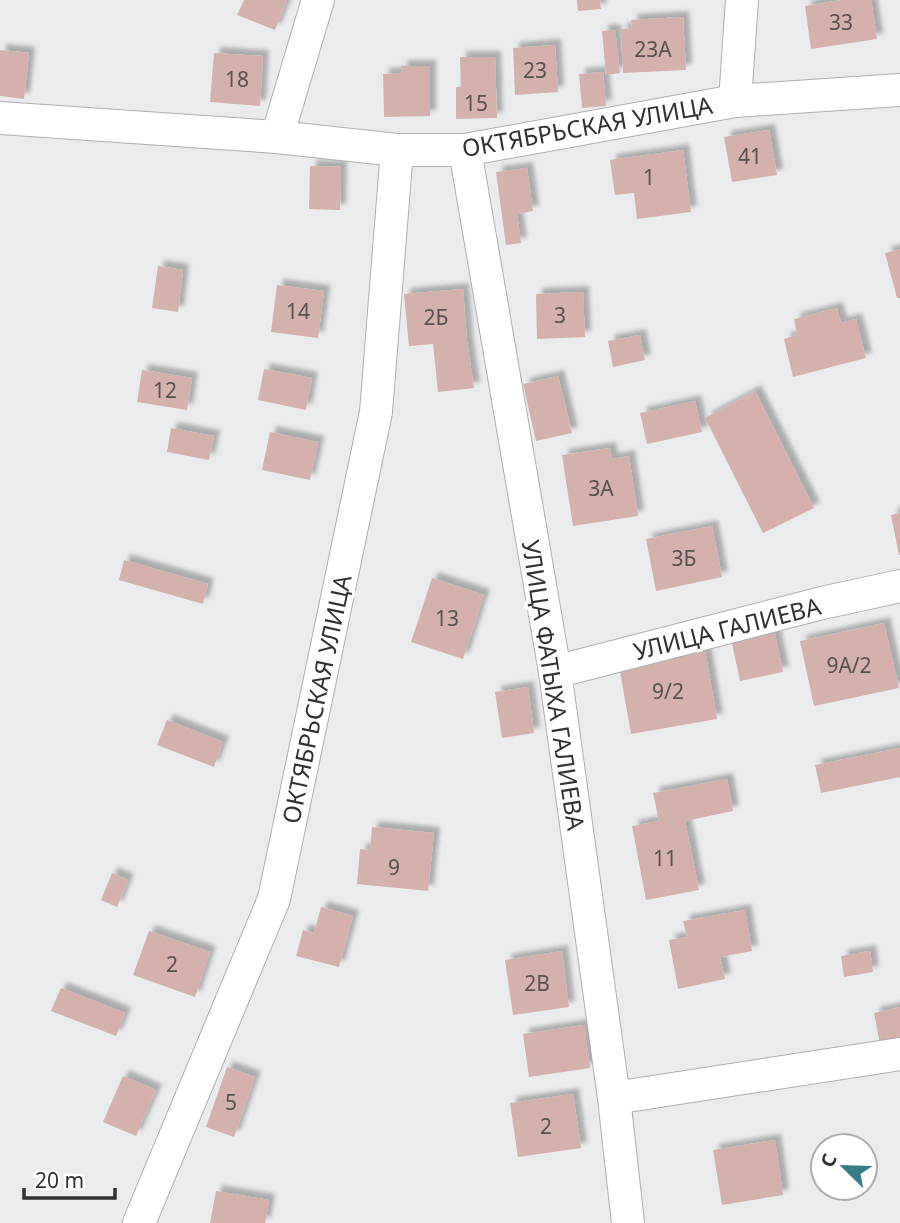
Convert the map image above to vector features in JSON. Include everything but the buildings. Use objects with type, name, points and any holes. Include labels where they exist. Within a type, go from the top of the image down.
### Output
[{"type":"street","points":[[278,138],[318,0]]},
{"type":"street","name":"ОКТЯБРЬСКАЯ УЛИЦА","points":[[735,101],[742,0]]},
{"type":"street","name":"ОКТЯБРЬСКАЯ УЛИЦА","points":[[0,118],[278,138],[397,150],[465,150],[735,101],[900,90]]},
{"type":"street","name":"ОКТЯБРЬСКАЯ УЛИЦА","points":[[139,1223],[274,899],[376,412],[397,150]]},
{"type":"street","name":"УЛИЦА ФАТЫХА ГАЛИЕВА","points":[[465,150],[555,672],[614,1098],[628,1223]]},
{"type":"street","name":"УЛИЦА ГАЛИЕВА","points":[[555,672],[822,603],[900,586]]},
{"type":"street","points":[[614,1098],[900,1054]]}]
